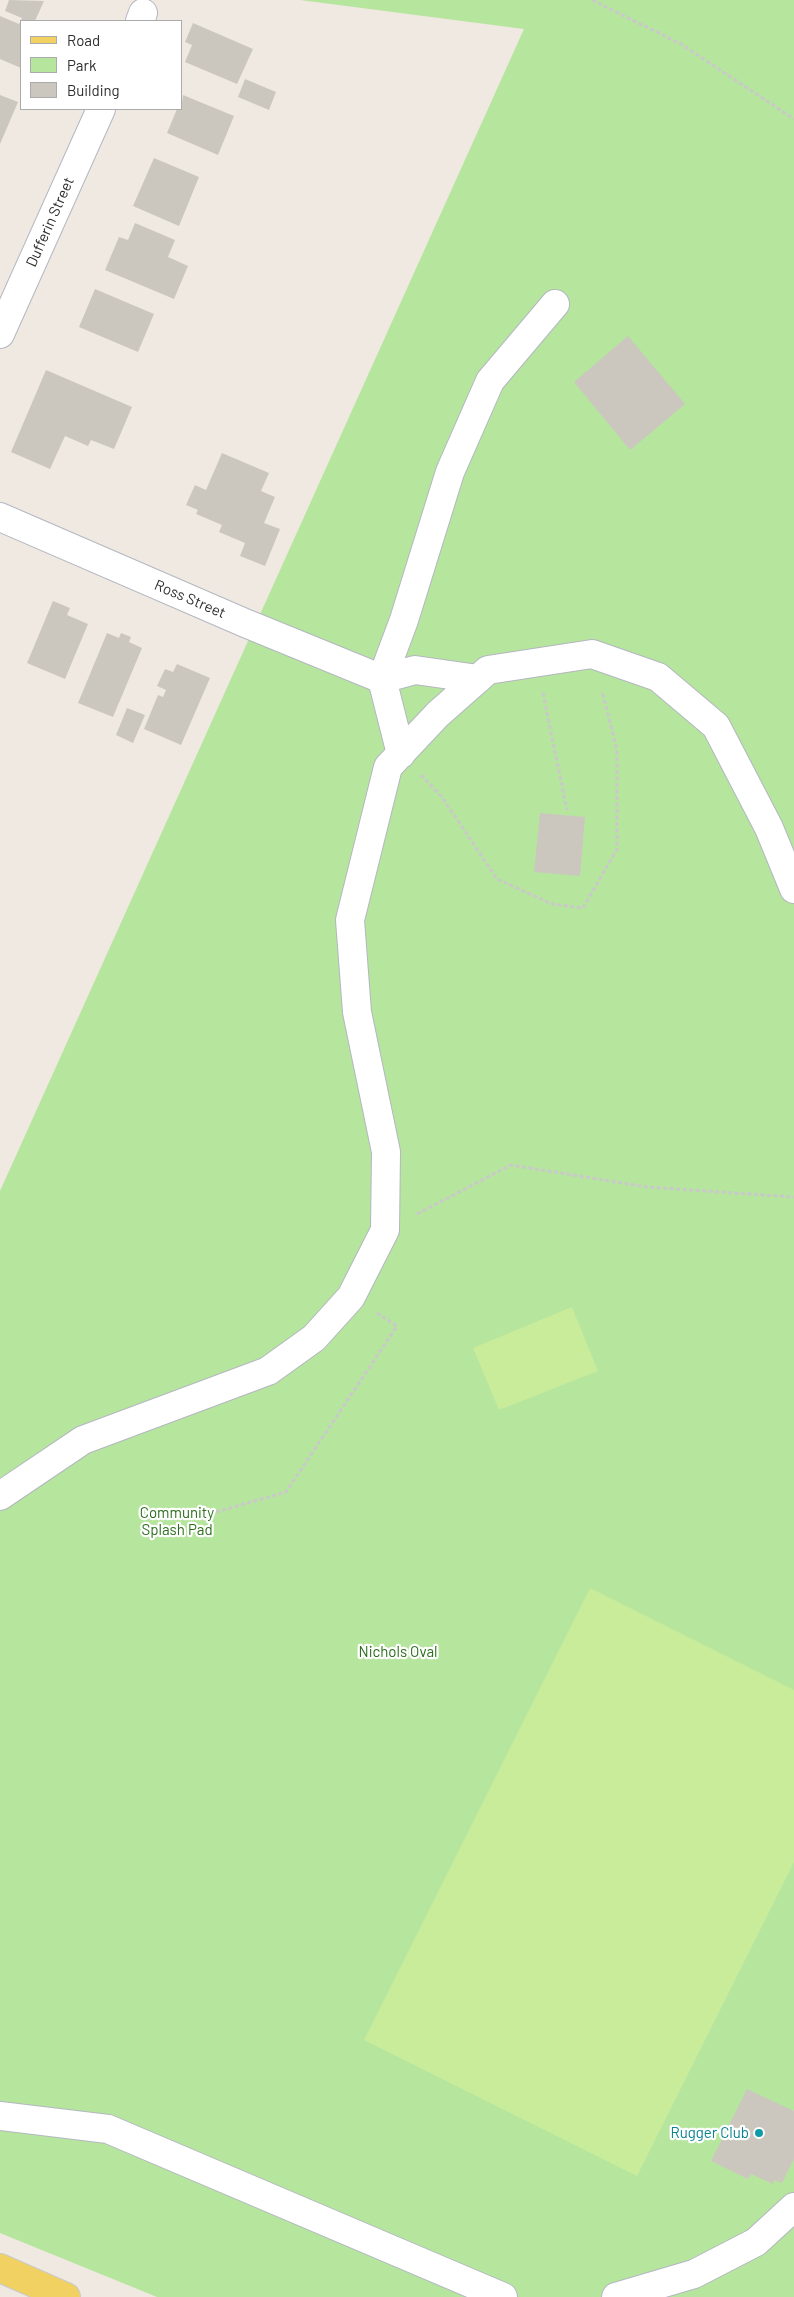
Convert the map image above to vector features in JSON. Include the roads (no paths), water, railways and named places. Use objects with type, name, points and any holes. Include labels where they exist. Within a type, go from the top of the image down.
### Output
[{"type":"main road","points":[[0,2268],[66,2297]]},
{"type":"street","name":"Dufferin Street","points":[[0,334],[101,110]]},
{"type":"street","points":[[401,754],[382,679],[404,620],[450,472],[490,381],[555,304]]},
{"type":"street","name":"Ross Street","points":[[0,517],[245,623],[382,679]]},
{"type":"street","points":[[0,1496],[83,1440],[268,1371],[314,1338],[351,1297],[385,1230],[386,1152],[357,1012],[350,920],[388,767],[438,714],[488,670],[592,654],[658,677],[716,726],[769,828],[794,889]]},
{"type":"street","points":[[382,679],[415,670],[478,679]]},
{"type":"street","points":[[0,2116],[108,2129],[503,2297]]},
{"type":"street","points":[[616,2297],[694,2274],[756,2242],[794,2207]]},
{"type":"place","name":"Rugger Club","points":[[759,2133]]},
{"type":"park label","name":"Community Splash Pad","points":[[177,1522]]},
{"type":"park label","name":"Nichols Oval","points":[[398,1652]]}]
